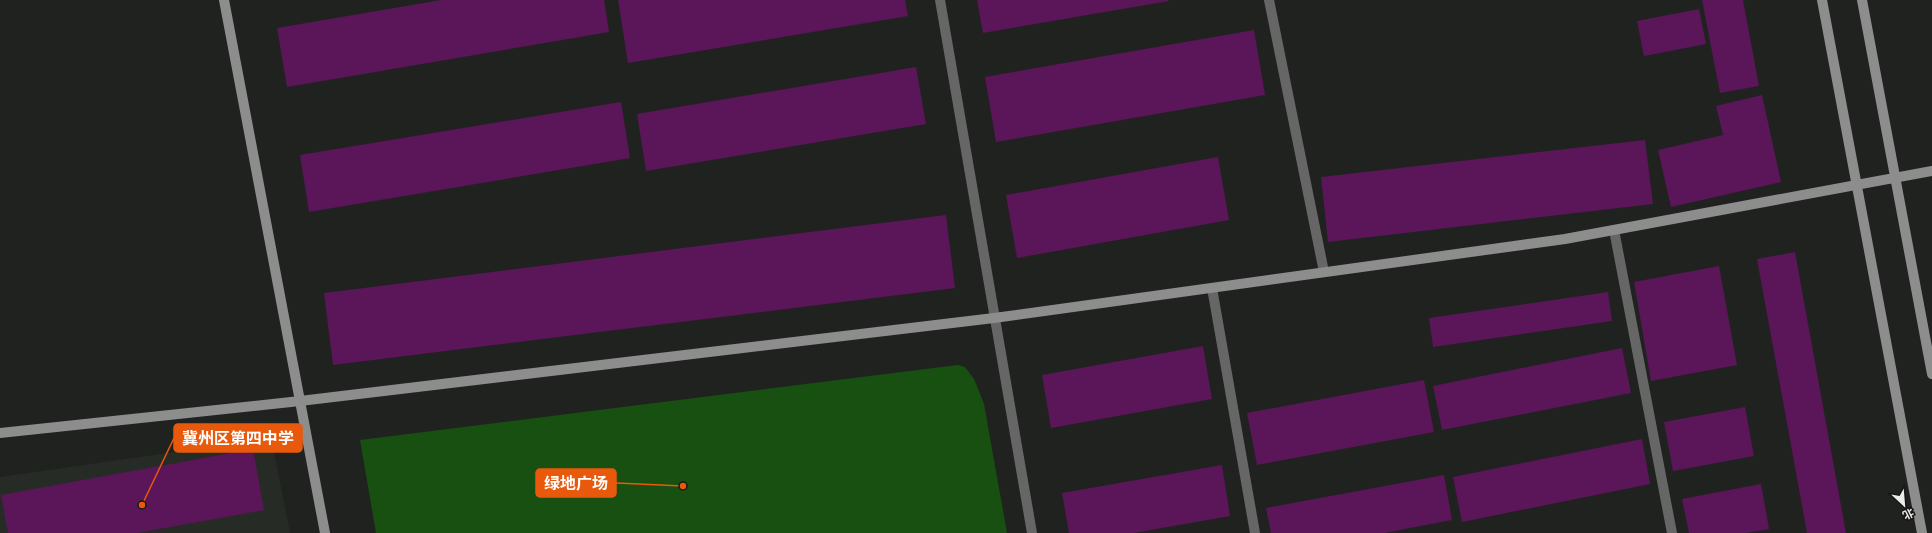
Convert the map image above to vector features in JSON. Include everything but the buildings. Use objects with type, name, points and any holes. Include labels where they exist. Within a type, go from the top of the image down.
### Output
[{"type":"street","points":[[224,0],[325,533]]},
{"type":"street","points":[[940,0],[1032,533]]},
{"type":"street","points":[[1269,0],[1324,272]]},
{"type":"street","points":[[1822,0],[1922,533]]},
{"type":"street","points":[[1862,0],[1932,374]]},
{"type":"street","points":[[0,433],[300,401],[994,318],[1565,239],[1932,171]]},
{"type":"street","points":[[1614,230],[1672,533]]},
{"type":"street","points":[[1212,288],[1255,533]]},
{"type":"shaded area","points":[[271,438],[290,533],[0,533],[0,477]]},
{"type":"green space","points":[[958,365],[965,367],[974,379],[984,404],[1007,533],[376,533],[360,440]]},
{"type":"place","name":"绿地广场","points":[[683,486]]},
{"type":"place","name":"冀州区第四中学","points":[[142,505]]}]
